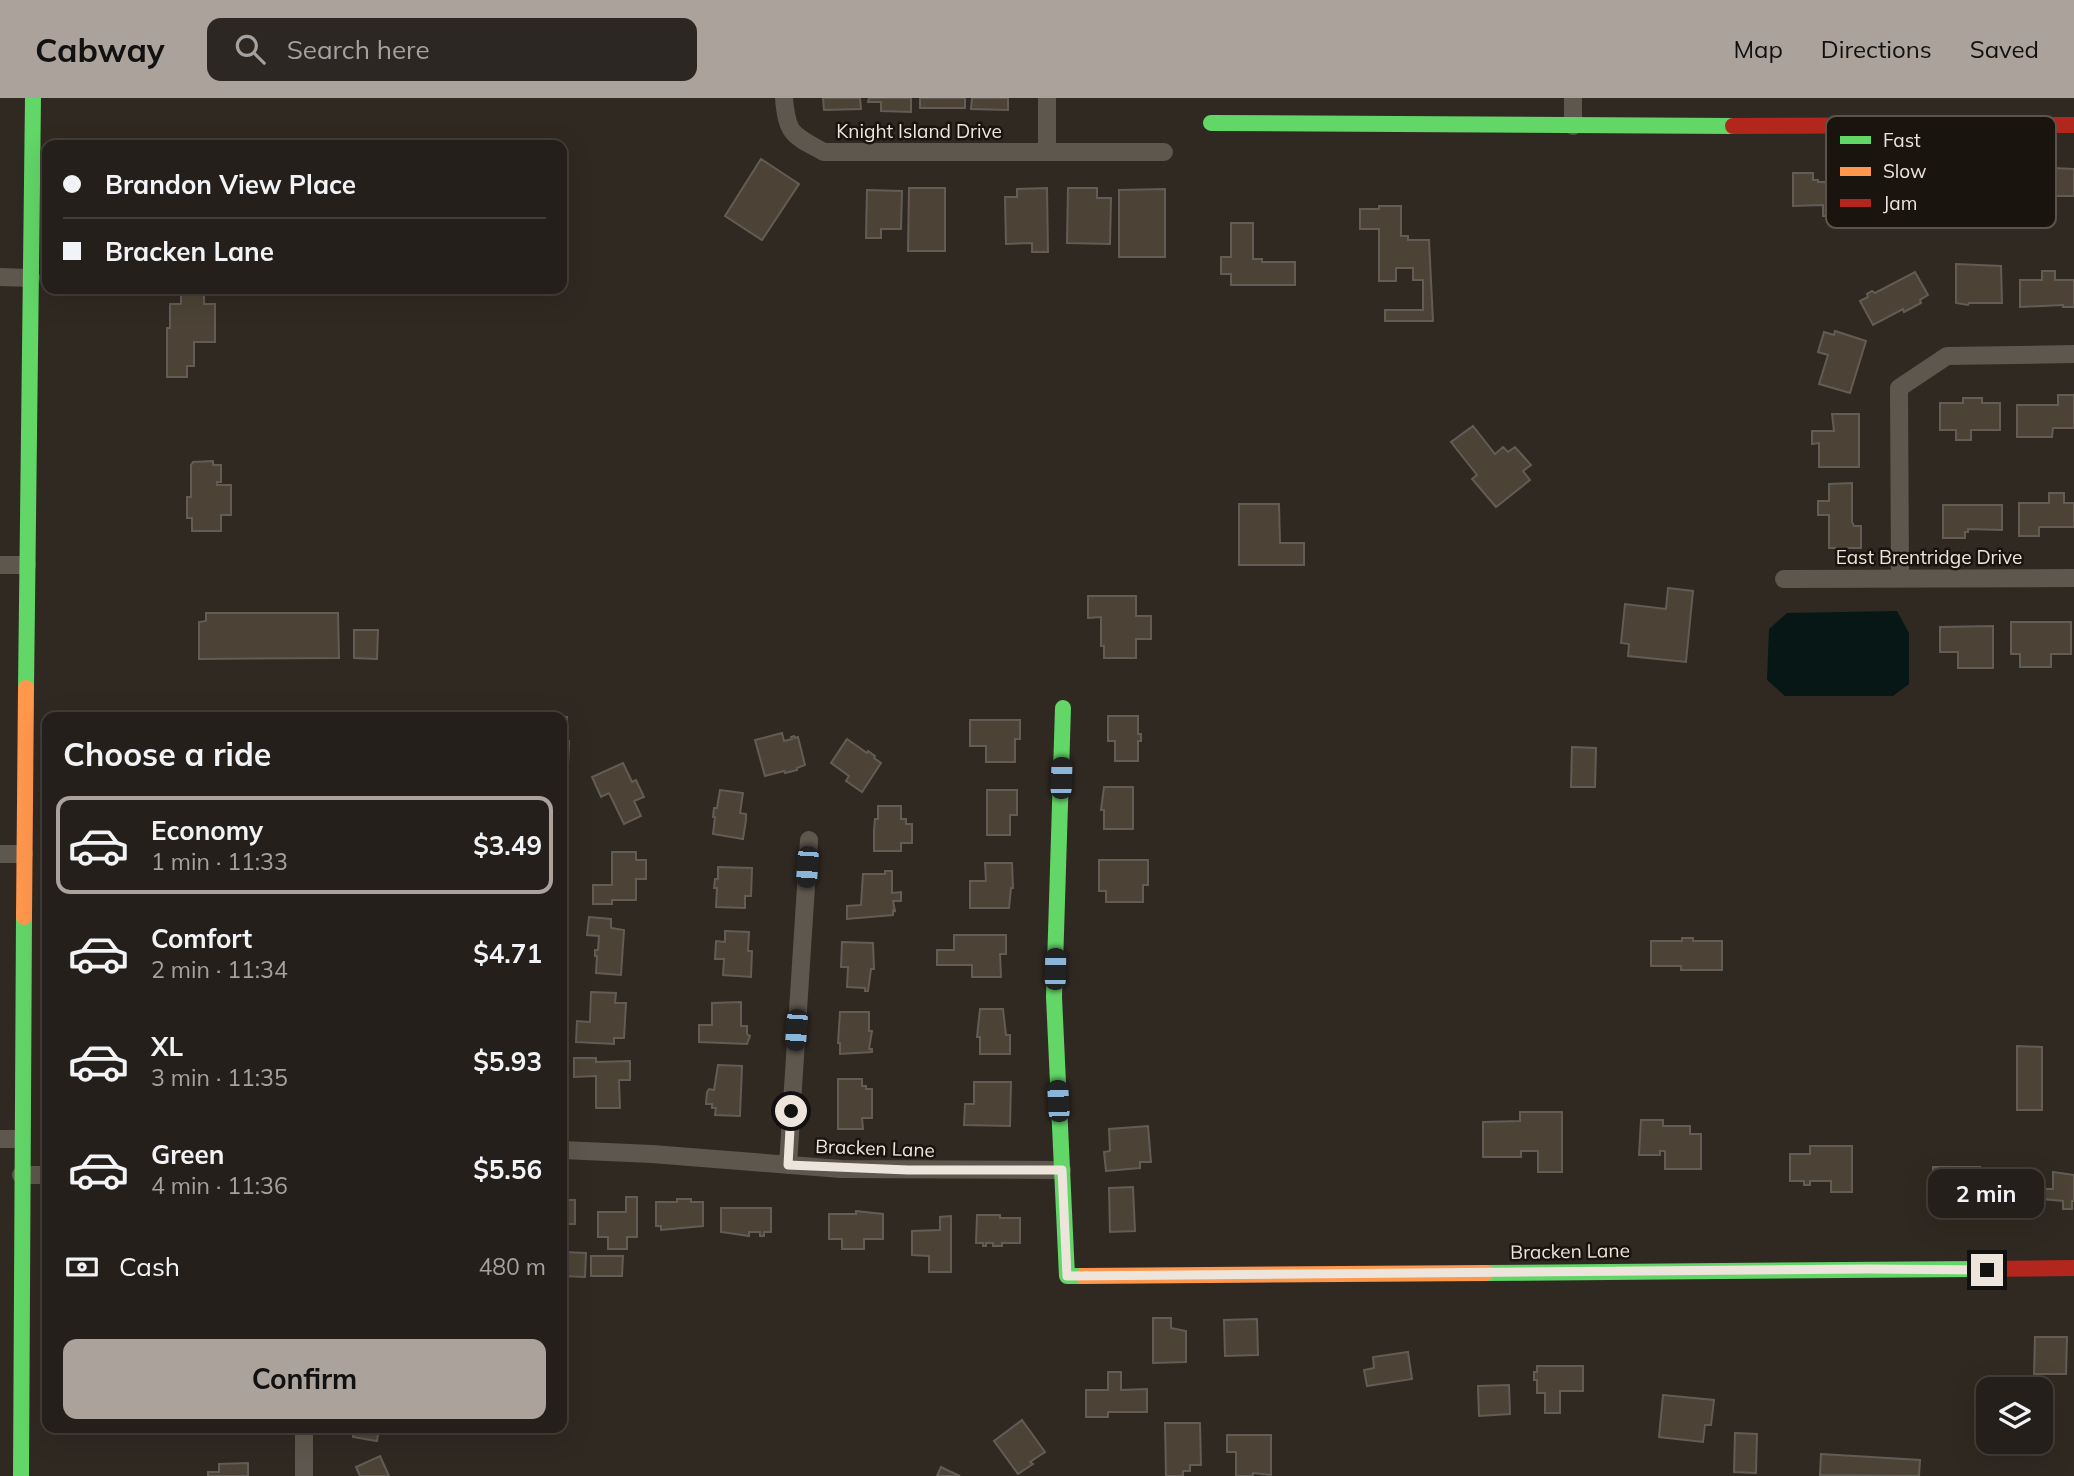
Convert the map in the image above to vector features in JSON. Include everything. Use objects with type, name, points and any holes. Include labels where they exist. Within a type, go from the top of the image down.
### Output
[{"type":"street","points":[[21,1476],[21,1139],[33,98]]},
{"type":"street","name":"Knight Island Drive","points":[[784,98],[785,117],[794,136],[824,152],[1164,152]]},
{"type":"street","points":[[1047,98],[1047,151]]},
{"type":"street","points":[[1573,98],[1573,126]]},
{"type":"street","points":[[1211,123],[1826,125]]},
{"type":"street","points":[[2056,124],[2074,124]]},
{"type":"street","points":[[0,278],[32,278]]},
{"type":"street","points":[[1900,578],[1899,388],[1947,356],[2074,354]]},
{"type":"street","points":[[0,565],[27,565]]},
{"type":"street","name":"East Brentridge Drive","points":[[1784,579],[2074,578]]},
{"type":"street","points":[[1062,1170],[1055,969],[1063,708]]},
{"type":"street","points":[[788,1165],[809,840]]},
{"type":"street","points":[[0,854],[24,855]]},
{"type":"street","points":[[0,1139],[21,1139]]},
{"type":"street","name":"Bracken Lane","points":[[567,1150],[908,1170],[1062,1170],[1067,1276],[2074,1268]]},
{"type":"street","points":[[21,1175],[42,1175]]},
{"type":"street","points":[[304,1433],[304,1476]]},
{"type":"shaded area","points":[[1897,611],[1909,633],[1909,684],[1893,696],[1785,696],[1767,680],[1769,629],[1787,613]]},
{"type":"building","points":[[823,98],[860,98],[861,109],[824,110]]},
{"type":"building","points":[[869,98],[911,98],[911,112],[881,111],[881,102],[868,102]]},
{"type":"building","points":[[920,98],[965,98],[965,108],[920,108]]},
{"type":"building","points":[[972,98],[1008,98],[1008,110],[971,109]]},
{"type":"building","points":[[761,159],[799,184],[762,240],[725,216]]},
{"type":"building","points":[[2056,168],[2074,169],[2074,196],[2056,196]]},
{"type":"building","points":[[1793,173],[1813,173],[1813,180],[1826,182],[1826,216],[1823,216],[1823,205],[1793,206]]},
{"type":"building","points":[[909,188],[945,188],[945,251],[908,251]]},
{"type":"building","points":[[1047,188],[1048,252],[1032,252],[1032,243],[1006,244],[1005,197],[1017,197],[1017,189]]},
{"type":"building","points":[[1068,188],[1097,188],[1097,198],[1111,198],[1110,244],[1067,243]]},
{"type":"building","points":[[1165,189],[1165,257],[1119,257],[1119,190]]},
{"type":"building","points":[[867,190],[902,191],[901,229],[881,229],[881,238],[866,238]]},
{"type":"building","points":[[1379,206],[1401,206],[1401,236],[1408,236],[1408,240],[1429,240],[1433,321],[1385,321],[1385,310],[1423,310],[1423,280],[1413,280],[1413,268],[1396,268],[1396,281],[1379,281],[1379,229],[1360,229],[1360,209],[1379,209]]},
{"type":"building","points":[[1231,223],[1253,223],[1253,259],[1262,259],[1262,262],[1295,262],[1295,285],[1231,285],[1231,274],[1221,274],[1221,257],[1231,257]]},
{"type":"building","points":[[1956,264],[2001,266],[2002,303],[1956,303]]},
{"type":"building","points":[[2042,271],[2055,271],[2055,280],[2074,280],[2074,307],[2020,307],[2020,280],[2042,280]]},
{"type":"building","points":[[1915,272],[1928,295],[1920,300],[1921,303],[1873,325],[1860,301],[1872,291],[1875,293]]},
{"type":"building","points":[[181,294],[204,294],[204,304],[215,304],[215,342],[194,342],[194,366],[187,366],[187,377],[167,377],[170,304],[181,304]]},
{"type":"building","points":[[1835,331],[1866,341],[1850,393],[1819,384],[1828,355],[1818,352],[1824,332],[1834,335]]},
{"type":"building","points":[[2058,395],[2074,395],[2074,428],[2053,428],[2052,437],[2017,437],[2017,405],[2058,405]]},
{"type":"building","points":[[1963,398],[1982,398],[1982,403],[2000,403],[2000,430],[1971,430],[1971,440],[1956,440],[1956,430],[1940,430],[1940,403],[1963,403]]},
{"type":"building","points":[[1832,414],[1859,414],[1859,467],[1819,467],[1819,443],[1812,444],[1812,431],[1834,431]]},
{"type":"building","points":[[1473,426],[1495,454],[1503,447],[1508,452],[1515,447],[1531,465],[1523,471],[1530,480],[1496,507],[1472,479],[1477,475],[1451,442]]},
{"type":"building","points":[[213,461],[213,465],[221,465],[221,482],[217,482],[217,485],[231,485],[231,515],[221,515],[221,531],[192,531],[192,518],[187,518],[187,497],[191,497],[191,465],[193,462]]},
{"type":"building","points":[[1852,483],[1852,522],[1854,526],[1861,526],[1861,548],[1829,548],[1829,515],[1818,515],[1818,501],[1829,501],[1829,484]]},
{"type":"building","points":[[2049,493],[2064,493],[2064,503],[2074,503],[2074,527],[2039,527],[2039,536],[2019,536],[2019,503],[2049,503]]},
{"type":"building","points":[[1239,504],[1279,504],[1280,543],[1304,543],[1304,565],[1239,565]]},
{"type":"building","points":[[1943,505],[2002,505],[2002,530],[1968,529],[1965,538],[1943,538]]},
{"type":"building","points":[[1668,588],[1693,591],[1686,662],[1628,656],[1629,644],[1621,643],[1625,604],[1666,609]]},
{"type":"building","points":[[1088,596],[1136,596],[1136,616],[1151,616],[1151,639],[1136,639],[1136,658],[1104,658],[1104,646],[1101,646],[1101,617],[1088,618]]},
{"type":"building","points":[[206,613],[338,613],[339,658],[199,659],[199,622],[206,621]]},
{"type":"building","points":[[2011,622],[2071,622],[2071,654],[2051,654],[2051,667],[2020,667],[2020,654],[2011,654]]},
{"type":"building","points":[[1993,626],[1993,668],[1958,668],[1958,652],[1940,652],[1940,627]]},
{"type":"building","points":[[354,630],[378,630],[377,659],[354,658]]},
{"type":"building","points":[[1108,716],[1138,716],[1138,734],[1141,734],[1141,741],[1138,741],[1138,761],[1115,761],[1115,741],[1108,741]]},
{"type":"building","points":[[970,720],[1020,720],[1020,739],[1015,739],[1015,762],[986,762],[986,746],[970,746]]},
{"type":"building","points":[[782,733],[784,741],[798,737],[805,765],[797,770],[765,776],[755,740]]},
{"type":"building","points":[[847,739],[867,753],[868,751],[881,763],[862,792],[846,781],[849,776],[831,763]]},
{"type":"building","points":[[567,741],[569,741],[567,791]]},
{"type":"building","points":[[1572,747],[1596,748],[1595,787],[1571,787]]},
{"type":"building","points":[[623,763],[632,782],[636,780],[644,797],[634,801],[641,816],[624,824],[609,793],[601,797],[592,777]]},
{"type":"building","points":[[1104,787],[1133,787],[1133,829],[1104,829],[1104,810],[1101,810]]},
{"type":"building","points":[[720,790],[743,793],[740,813],[746,814],[746,820],[743,839],[713,834],[714,808],[717,808]]},
{"type":"building","points":[[987,790],[1017,790],[1017,815],[1010,815],[1010,835],[987,835]]},
{"type":"building","points":[[878,806],[901,806],[901,819],[906,819],[906,824],[912,824],[912,843],[901,843],[901,851],[874,851]]},
{"type":"building","points":[[612,852],[636,852],[636,860],[646,860],[646,879],[636,879],[636,900],[612,900],[612,904],[593,904],[593,885],[612,885]]},
{"type":"building","points":[[1099,860],[1148,860],[1148,885],[1143,885],[1143,902],[1106,902],[1106,891],[1099,891]]},
{"type":"building","points":[[985,863],[1012,863],[1013,888],[1009,908],[970,908],[970,881],[986,881]]},
{"type":"building","points":[[718,867],[752,868],[751,896],[745,896],[745,908],[716,907],[717,888],[714,888],[715,879],[718,879]]},
{"type":"building","points":[[885,871],[892,871],[892,893],[901,892],[901,901],[893,901],[893,915],[847,919],[847,906],[861,905],[863,874],[885,874]]},
{"type":"building","points":[[589,917],[611,919],[611,928],[624,930],[621,975],[596,973],[595,950],[598,950],[599,936],[587,935]]},
{"type":"building","points":[[725,931],[749,932],[748,951],[752,951],[751,977],[723,975],[724,959],[715,959],[716,941],[725,942]]},
{"type":"building","points":[[954,935],[1006,935],[1006,954],[1000,954],[1001,977],[972,977],[972,965],[937,965],[937,950],[954,950]]},
{"type":"building","points":[[1682,938],[1693,938],[1693,941],[1722,941],[1722,970],[1681,970],[1681,966],[1651,966],[1651,941],[1682,941]]},
{"type":"building","points":[[842,942],[873,943],[874,969],[871,969],[868,991],[865,991],[865,988],[847,987],[848,967],[841,967]]},
{"type":"building","points":[[591,992],[616,993],[615,1003],[626,1003],[624,1038],[614,1038],[614,1044],[576,1042],[577,1021],[590,1022]]},
{"type":"building","points":[[741,1002],[741,1026],[747,1026],[747,1034],[750,1036],[747,1044],[699,1042],[699,1025],[712,1025],[712,1003]]},
{"type":"building","points":[[980,1009],[1003,1009],[1006,1035],[1010,1035],[1010,1054],[980,1054],[980,1037],[977,1037]]},
{"type":"building","points":[[840,1012],[869,1012],[869,1031],[872,1031],[869,1049],[872,1049],[872,1052],[840,1054]]},
{"type":"building","points":[[2017,1046],[2042,1047],[2042,1110],[2017,1110]]},
{"type":"building","points":[[574,1058],[596,1058],[596,1062],[630,1061],[630,1080],[619,1080],[620,1108],[596,1108],[596,1076],[574,1077]]},
{"type":"building","points":[[718,1065],[742,1066],[740,1116],[715,1115],[716,1108],[712,1108],[712,1104],[706,1104],[707,1092],[709,1089],[714,1090]]},
{"type":"building","points":[[838,1079],[862,1079],[862,1086],[872,1089],[872,1118],[862,1118],[863,1129],[838,1129]]},
{"type":"building","points":[[974,1082],[1011,1082],[1010,1126],[964,1125],[965,1104],[974,1104]]},
{"type":"building","points":[[1520,1112],[1562,1112],[1562,1172],[1538,1172],[1538,1151],[1521,1151],[1521,1157],[1483,1157],[1483,1122],[1520,1121]]},
{"type":"building","points":[[1641,1120],[1663,1120],[1663,1126],[1690,1126],[1690,1134],[1701,1134],[1701,1169],[1665,1169],[1665,1151],[1660,1151],[1660,1155],[1639,1155]]},
{"type":"building","points":[[1148,1126],[1151,1162],[1140,1162],[1140,1168],[1106,1171],[1104,1152],[1110,1151],[1109,1129]]},
{"type":"building","points":[[1810,1146],[1852,1146],[1852,1192],[1831,1192],[1831,1181],[1810,1181],[1810,1185],[1804,1185],[1804,1181],[1790,1181],[1790,1154],[1810,1154]]},
{"type":"building","points":[[1933,1167],[1980,1167],[1980,1200],[1933,1200]]},
{"type":"building","points":[[2053,1172],[2074,1175],[2072,1209],[2063,1209],[2063,1201],[2042,1199],[2042,1189],[2053,1189]]},
{"type":"building","points":[[1133,1187],[1135,1231],[1110,1232],[1109,1188]]},
{"type":"building","points":[[626,1197],[637,1197],[637,1237],[627,1237],[627,1249],[608,1249],[608,1237],[598,1237],[598,1212],[626,1212]]},
{"type":"building","points":[[677,1199],[703,1202],[703,1226],[661,1230],[661,1226],[656,1226],[656,1202],[677,1202]]},
{"type":"building","points":[[567,1200],[575,1200],[575,1224],[568,1224],[568,1227]]},
{"type":"building","points":[[721,1208],[771,1208],[771,1232],[764,1232],[764,1236],[760,1236],[760,1232],[749,1232],[749,1236],[721,1232]]},
{"type":"building","points":[[856,1211],[883,1214],[883,1239],[864,1239],[864,1249],[842,1249],[842,1239],[829,1239],[829,1214],[856,1214]]},
{"type":"building","points":[[977,1215],[1020,1218],[1020,1243],[993,1246],[993,1243],[986,1243],[986,1246],[983,1246],[983,1243],[976,1243]]},
{"type":"building","points":[[951,1216],[951,1272],[929,1272],[929,1256],[912,1255],[912,1231],[940,1230],[940,1217]]},
{"type":"building","points":[[567,1252],[586,1253],[585,1277],[567,1276]]},
{"type":"building","points":[[591,1256],[623,1256],[622,1276],[591,1276]]},
{"type":"building","points":[[1153,1318],[1171,1318],[1171,1328],[1186,1331],[1186,1362],[1153,1363]]},
{"type":"building","points":[[1257,1319],[1258,1355],[1225,1356],[1224,1320]]},
{"type":"building","points":[[2035,1337],[2067,1337],[2066,1374],[2034,1374]]},
{"type":"building","points":[[1408,1352],[1412,1379],[1367,1386],[1364,1370],[1374,1368],[1373,1357]]},
{"type":"building","points":[[1537,1366],[1583,1366],[1583,1391],[1560,1391],[1560,1413],[1545,1413],[1545,1393],[1537,1393],[1537,1380],[1534,1380]]},
{"type":"building","points":[[1108,1372],[1121,1372],[1121,1390],[1147,1389],[1147,1412],[1108,1412],[1108,1417],[1086,1417],[1086,1390],[1108,1390]]},
{"type":"building","points":[[1509,1385],[1510,1414],[1479,1416],[1478,1386]]},
{"type":"building","points":[[1663,1395],[1714,1400],[1711,1425],[1705,1425],[1703,1442],[1659,1437]]},
{"type":"building","points":[[1022,1420],[1045,1452],[1018,1474],[994,1441]]},
{"type":"building","points":[[1165,1423],[1200,1423],[1201,1465],[1190,1465],[1190,1471],[1183,1471],[1183,1476],[1166,1476]]},
{"type":"building","points":[[353,1433],[378,1433],[377,1441],[353,1437]]},
{"type":"building","points":[[1735,1433],[1757,1434],[1756,1473],[1734,1472]]},
{"type":"building","points":[[1227,1435],[1271,1435],[1271,1475],[1253,1473],[1253,1476],[1236,1476],[1236,1452],[1227,1452]]},
{"type":"building","points":[[1821,1454],[1920,1460],[1919,1476],[1820,1475]]},
{"type":"building","points":[[380,1456],[389,1476],[360,1476],[356,1467]]},
{"type":"building","points":[[248,1463],[248,1476],[208,1476],[208,1472],[219,1472],[219,1464]]},
{"type":"building","points":[[941,1467],[949,1471],[960,1476],[937,1476]]},
{"type":"traffic: fast","points":[[26,688],[33,98]]},
{"type":"traffic: fast","points":[[1211,123],[1733,126]]},
{"type":"traffic: fast","points":[[1063,708],[1054,997],[1067,1276],[1083,1276]]},
{"type":"traffic: fast","points":[[21,1476],[24,917]]},
{"type":"traffic: fast","points":[[1486,1273],[1975,1269]]},
{"type":"traffic: slow","points":[[24,917],[26,688]]},
{"type":"traffic: slow","points":[[1083,1276],[1486,1273]]},
{"type":"traffic: jam","points":[[2056,125],[2074,125]]},
{"type":"traffic: jam","points":[[1733,126],[1826,126]]},
{"type":"traffic: jam","points":[[1975,1269],[2074,1268]]},
{"type":"route","points":[[791,1111],[788,1165],[954,1171],[1062,1170],[1067,1276],[1987,1270]]}]
